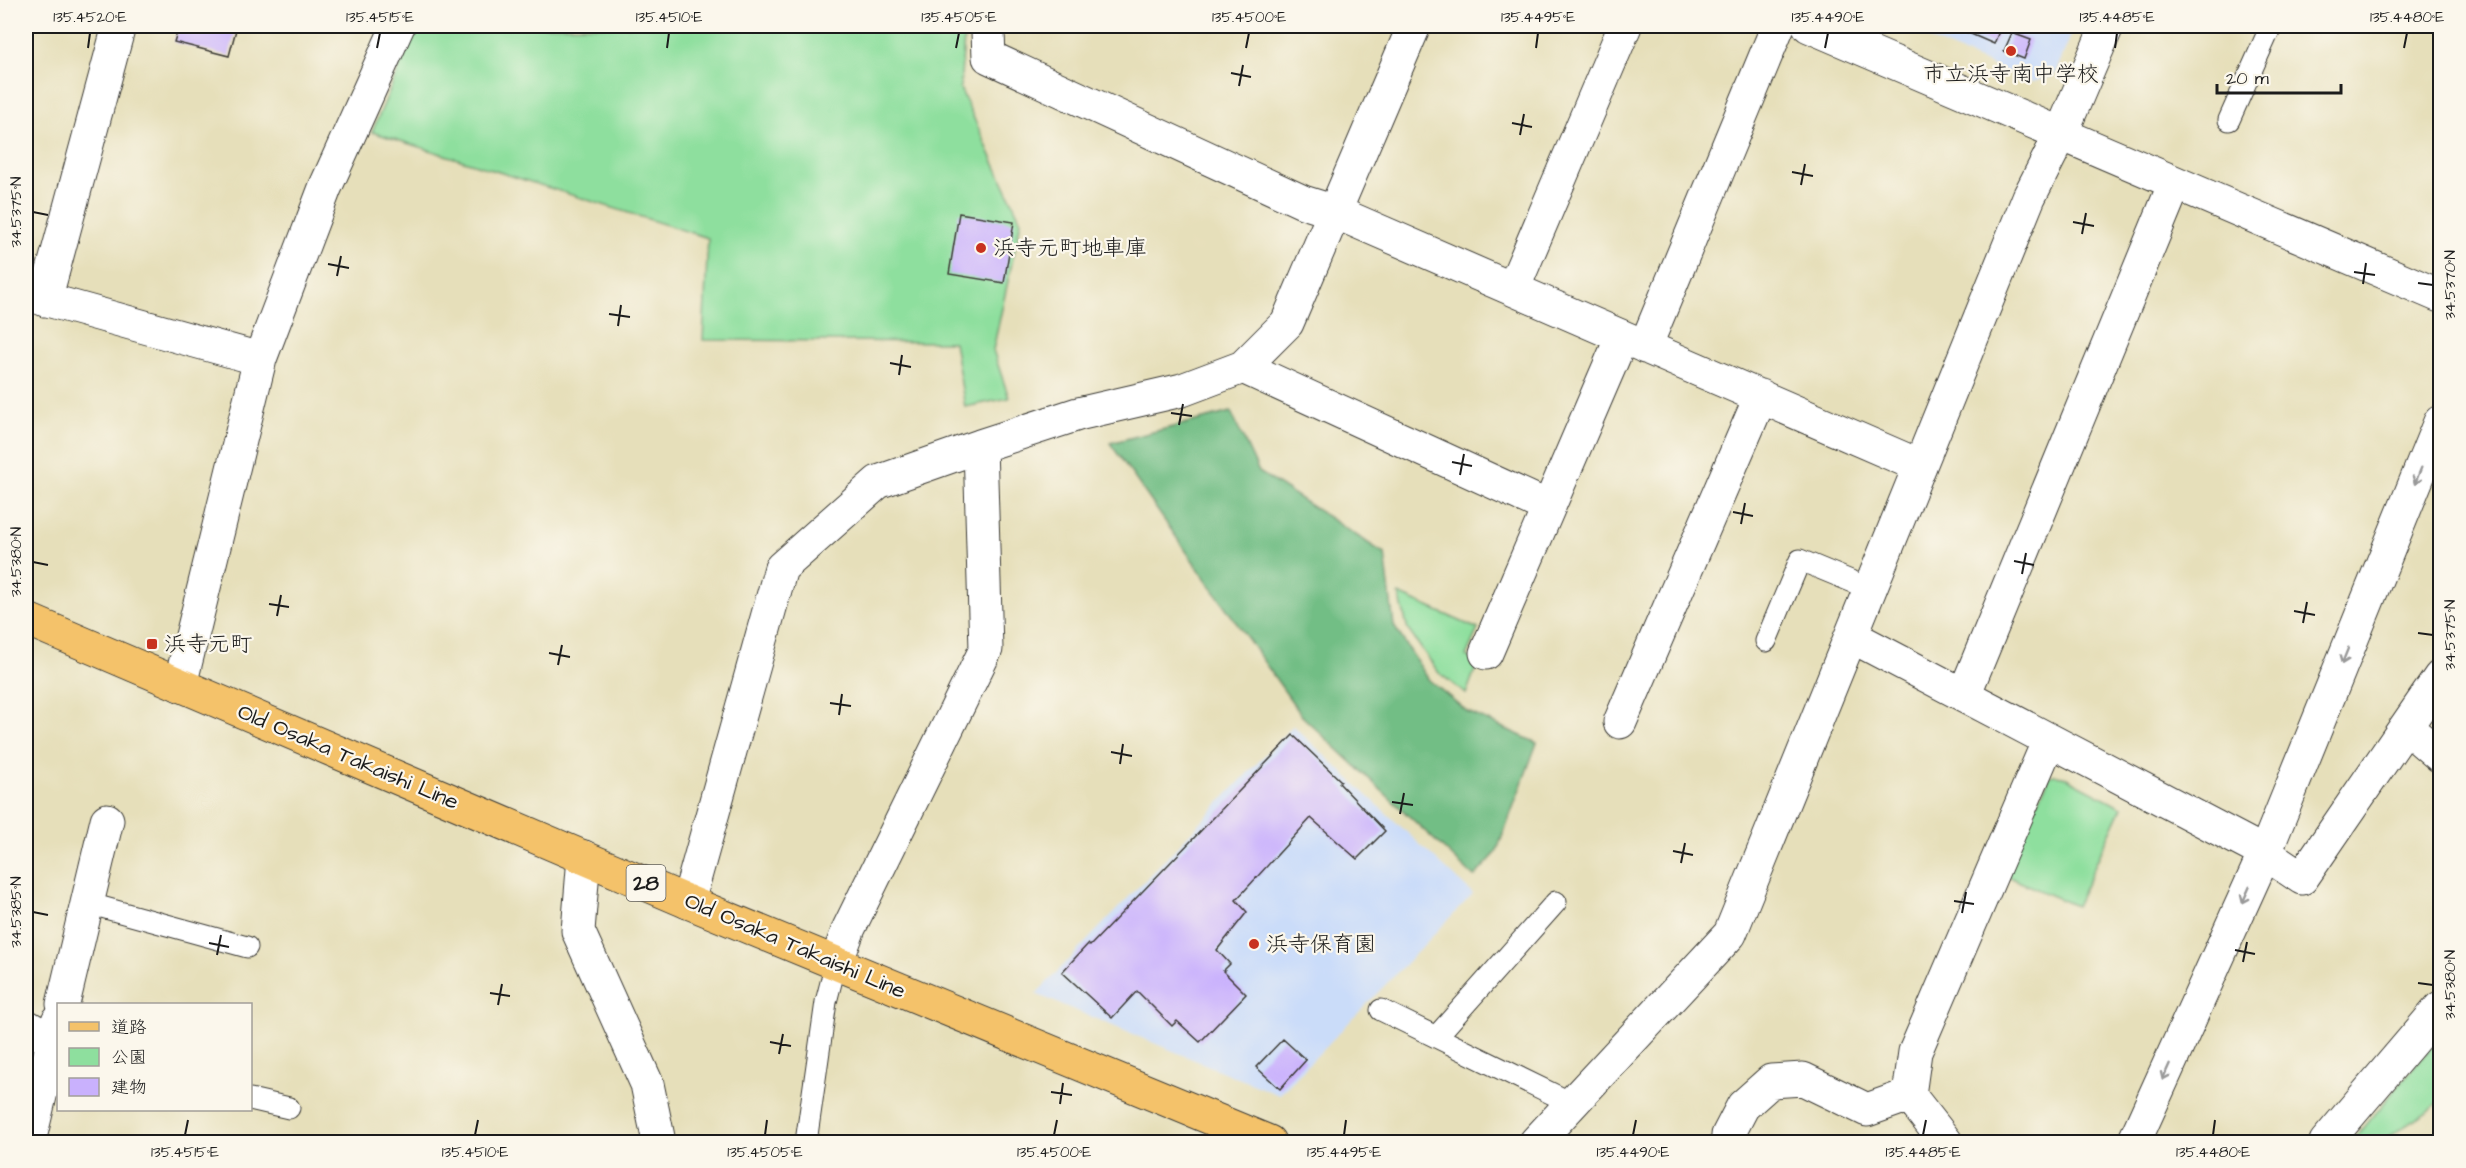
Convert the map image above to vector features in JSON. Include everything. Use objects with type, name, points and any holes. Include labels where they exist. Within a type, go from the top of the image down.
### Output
[{"type":"main road","name":"Old Osaka Takaishi Line","points":[[26,619],[688,902],[1269,1143]]},
{"type":"street","points":[[119,26],[35,297],[260,359]]},
{"type":"street","points":[[180,685],[260,359],[325,188],[398,26]]},
{"type":"street","points":[[990,26],[988,32],[989,57],[1303,202],[1335,212],[1920,466]]},
{"type":"street","points":[[688,902],[781,568],[878,482],[1078,414],[1182,390],[1243,367],[1287,323],[1414,26]]},
{"type":"street","points":[[1513,289],[1625,26]]},
{"type":"street","points":[[1486,653],[1548,507],[1633,342],[1778,26]]},
{"type":"street","points":[[1809,26],[2440,296]]},
{"type":"street","points":[[1536,1143],[1730,933],[2029,197],[2061,134],[2107,26]]},
{"type":"street","points":[[1964,695],[2175,183]]},
{"type":"street","points":[[1243,367],[1548,507]]},
{"type":"street","points":[[1620,722],[1761,396]]},
{"type":"street","points":[[2134,1143],[2265,853],[2440,422]]},
{"type":"street","points":[[836,963],[849,928],[986,649],[980,446]]},
{"type":"street","points":[[1851,636],[2265,853],[2302,878],[2440,677]]},
{"type":"street","points":[[2406,727],[2440,756]]},
{"type":"street","points":[[1946,1143],[1909,1095],[1915,1052],[2049,740]]},
{"type":"street","points":[[63,1003],[107,820]]},
{"type":"street","points":[[584,857],[578,931],[647,1084],[659,1143]]},
{"type":"street","points":[[2326,1143],[2440,1008]]},
{"type":"street","points":[[26,1026],[56,1041],[29,1143]]},
{"type":"street","points":[[1728,1143],[1728,1135],[1743,1106],[1771,1081],[1803,1079],[1867,1110],[1909,1095]]},
{"type":"lane","points":[[2229,120],[2271,26]]},
{"type":"lane","points":[[1766,641],[1800,560],[1870,589]]},
{"type":"lane","points":[[1436,1037],[1556,902]]},
{"type":"lane","points":[[87,903],[247,947]]},
{"type":"lane","points":[[806,1143],[826,1002],[836,963]]},
{"type":"lane","points":[[1381,1010],[1571,1103]]},
{"type":"lane","points":[[252,1099],[289,1108]]},
{"type":"shaded area","name":"市立浜寺南中学校","points":[[1898,26],[2075,26],[2054,76],[2032,82]]},
{"type":"shaded area","name":"浜寺保育園","points":[[1293,726],[1473,894],[1279,1095],[1036,994]]},
{"type":"green space","points":[[417,26],[965,26],[960,88],[1021,221],[993,350],[1009,398],[965,407],[954,342],[703,340],[708,238],[372,132]]},
{"type":"green space","points":[[1231,412],[1259,472],[1385,554],[1394,626],[1429,680],[1468,712],[1537,743],[1496,853],[1474,877],[1302,716],[1110,443]]},
{"type":"green space","points":[[1399,594],[1478,629],[1466,656],[1478,662],[1466,694],[1439,673],[1408,630]]},
{"type":"green space","points":[[2050,776],[2063,776],[2122,807],[2076,906],[2004,875]]},
{"type":"green space","points":[[2440,1035],[2440,1101],[2432,1109],[2380,1142],[2352,1142]]},
{"type":"building","points":[[179,26],[237,26],[229,56],[174,42]]},
{"type":"building","points":[[1966,26],[2001,26],[1994,44],[1964,31]]},
{"type":"building","points":[[2012,33],[2031,40],[2024,59],[2004,51]]},
{"type":"building","name":"浜寺元町地車庫","points":[[959,213],[1014,222],[1004,283],[949,274]]},
{"type":"building","points":[[1293,735],[1341,781],[1339,783],[1385,831],[1357,859],[1311,818],[1236,900],[1247,912],[1217,950],[1230,964],[1223,971],[1246,994],[1200,1042],[1177,1021],[1172,1026],[1137,991],[1112,1018],[1062,972],[1088,944],[1090,946]]},
{"type":"building","points":[[1283,1039],[1306,1060],[1280,1089],[1256,1067]]},
{"type":"place","name":"市立浜寺南中学校","points":[[2011,51]]},
{"type":"place","name":"浜寺元町地車庫","points":[[981,248]]},
{"type":"place","name":"浜寺元町","points":[[152,644]]},
{"type":"place","name":"浜寺保育園","points":[[1254,944]]}]
